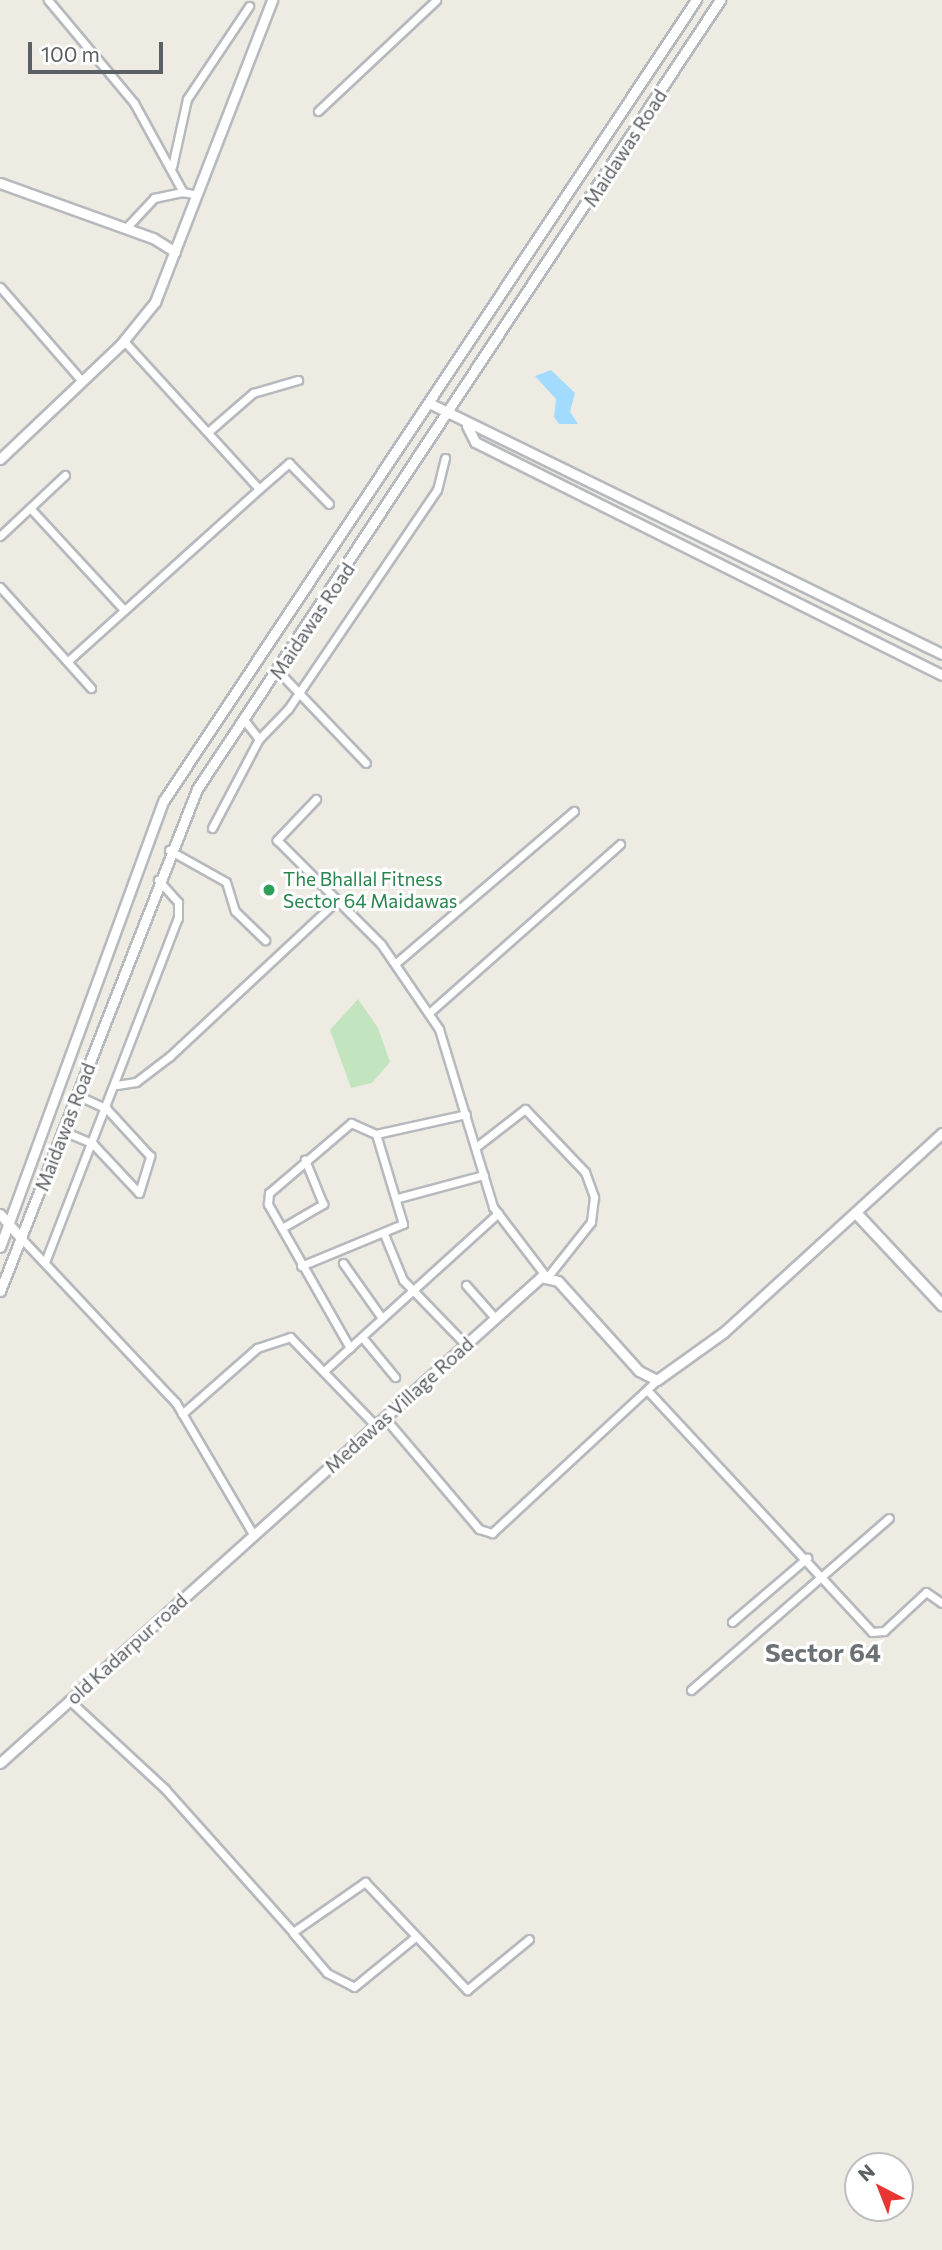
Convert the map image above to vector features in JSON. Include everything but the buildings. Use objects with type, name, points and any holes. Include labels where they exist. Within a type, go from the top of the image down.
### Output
[{"type":"main road","points":[[858,1214],[942,1305]]},
{"type":"street","points":[[48,0],[134,103],[183,192]]},
{"type":"street","points":[[0,459],[124,341],[155,302],[271,0]]},
{"type":"street","points":[[318,111],[436,0]]},
{"type":"street","name":"Maidawas Road","points":[[0,1247],[164,800],[431,404],[696,0]]},
{"type":"street","name":"Maidawas Road","points":[[0,1290],[22,1239],[169,850],[197,789],[451,415],[720,0]]},
{"type":"street","points":[[172,169],[187,99],[249,6]]},
{"type":"street","points":[[0,183],[126,228],[176,252]]},
{"type":"street","points":[[126,228],[154,198],[183,192],[197,195]]},
{"type":"street","points":[[0,287],[82,381]]},
{"type":"street","points":[[124,341],[259,489]]},
{"type":"street","points":[[208,432],[253,393],[298,380]]},
{"type":"street","points":[[431,404],[467,426],[942,654]]},
{"type":"street","points":[[467,426],[475,442],[942,675]]},
{"type":"street","points":[[212,828],[259,739],[299,692],[437,490],[445,458]]},
{"type":"street","points":[[68,661],[289,463],[329,504]]},
{"type":"street","points":[[0,536],[65,475]]},
{"type":"street","points":[[30,508],[124,610]]},
{"type":"street","points":[[0,587],[92,688]]},
{"type":"street","points":[[278,671],[366,763]]},
{"type":"street","points":[[244,720],[259,739]]},
{"type":"street","points":[[316,799],[277,840],[396,963],[429,1013],[448,1046],[484,1175],[498,1213],[547,1275],[639,1371],[657,1380]]},
{"type":"street","points":[[396,963],[573,811]]},
{"type":"street","points":[[429,1013],[620,844]]},
{"type":"street","points":[[169,850],[226,883],[235,911],[265,940]]},
{"type":"street","points":[[45,1262],[117,1085],[179,910],[158,880]]},
{"type":"street","points":[[117,1085],[136,1082],[170,1056],[337,900]]},
{"type":"street","points":[[63,1132],[93,1144],[139,1193],[150,1156],[107,1109],[77,1095]]},
{"type":"street","points":[[476,1147],[525,1109],[585,1172],[594,1197],[591,1222],[547,1275]]},
{"type":"street","points":[[350,1348],[301,1266],[267,1199],[306,1160],[351,1123],[376,1134],[466,1114]]},
{"type":"street","points":[[384,1417],[479,1530],[492,1533],[657,1380],[724,1332],[858,1214],[942,1133]]},
{"type":"street","points":[[301,1266],[403,1224],[398,1198],[376,1134]]},
{"type":"street","points":[[282,1228],[323,1204],[306,1160]]},
{"type":"street","points":[[398,1198],[484,1175]]},
{"type":"street","points":[[324,1371],[498,1213]]},
{"type":"street","points":[[0,1214],[182,1414],[254,1536]]},
{"type":"street","points":[[384,1234],[412,1292],[466,1345]]},
{"type":"street","points":[[343,1263],[382,1318]]},
{"type":"street","name":"Medawas Village Road","points":[[254,1536],[375,1425],[547,1275]]},
{"type":"street","points":[[466,1284],[496,1319]]},
{"type":"street","points":[[182,1414],[257,1348],[290,1337],[375,1425]]},
{"type":"street","points":[[362,1337],[395,1377]]},
{"type":"street","points":[[648,1391],[876,1634],[926,1592],[942,1604]]},
{"type":"street","points":[[691,1690],[889,1518]]},
{"type":"street","name":"old Kadarpur road","points":[[0,1763],[254,1536]]},
{"type":"street","points":[[732,1622],[807,1558]]},
{"type":"street","points":[[69,1700],[165,1789],[327,1973],[354,1987],[414,1938]]},
{"type":"street","points":[[293,1932],[365,1882],[414,1938],[467,1990],[529,1939]]},
{"type":"green space","points":[[358,999],[378,1028],[390,1062],[372,1083],[351,1088],[330,1030]]},
{"type":"water","points":[[551,370],[575,393],[570,412],[578,424],[559,424],[554,417],[556,399],[535,376]]},
{"type":"place","name":"The Bhallal Fitness Sector 64 Maidawas","points":[[269,890]]},
{"type":"district","name":"Sector 64","points":[[823,1652]]}]
